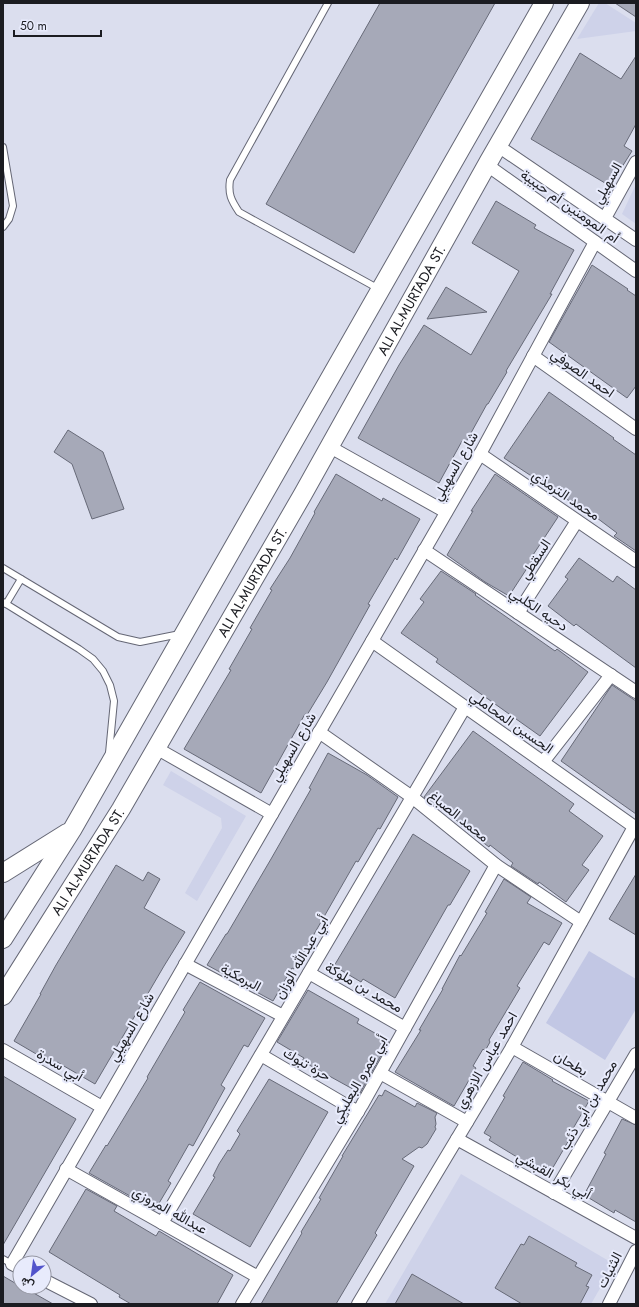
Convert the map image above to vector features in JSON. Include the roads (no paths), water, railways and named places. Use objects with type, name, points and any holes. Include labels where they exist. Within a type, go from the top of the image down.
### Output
[{"type":"main road","points":[[3,939],[72,830],[544,3]]},
{"type":"main road","name":"ALI AL-MURTADA ST.","points":[[3,996],[120,809],[156,748],[330,447],[488,163],[580,3]]},
{"type":"main road","points":[[3,873],[72,830]]},
{"type":"street","name":"أم المومنين أم حبيبة","points":[[498,146],[636,240]]},
{"type":"street","name":"السهيلي","points":[[605,218],[636,162]]},
{"type":"street","name":"أم المومنين أم حبيبة","points":[[488,163],[636,271]]},
{"type":"street","name":"شارع السهيلي","points":[[17,1255],[480,454],[595,242]]},
{"type":"street","name":"احمد الصوفي","points":[[533,356],[634,424]]},
{"type":"street","points":[[330,447],[446,512]]},
{"type":"street","name":"محمد الترمذي","points":[[480,454],[636,561]]},
{"type":"street","name":"السقطي","points":[[518,613],[577,521]]},
{"type":"street","name":"دحيه الكلبي","points":[[424,550],[636,692]]},
{"type":"street","name":"الحسين المحاملي","points":[[372,641],[635,827]]},
{"type":"street","points":[[544,762],[611,675]]},
{"type":"street","name":"أبي عبدالله الوزان","points":[[162,1223],[465,707]]},
{"type":"street","name":"محمد الصباغ","points":[[319,732],[412,797],[496,865],[581,922]]},
{"type":"street","points":[[156,748],[272,814]]},
{"type":"street","name":"احمد عباس الازهري","points":[[358,1304],[512,1047],[635,827]]},
{"type":"street","name":"أبي عمرو البعلبكي","points":[[242,1304],[358,1112],[496,865]]},
{"type":"street","name":"البرمكية","points":[[185,964],[283,1016]]},
{"type":"street","name":"محمد بن ملوكة","points":[[309,973],[405,1028]]},
{"type":"street","name":"بطحان","points":[[512,1047],[636,1118]]},
{"type":"street","name":"أبي سدرة","points":[[3,1050],[102,1107]]},
{"type":"street","name":"محمد بن أبي ذئب","points":[[554,1193],[636,1054]]},
{"type":"street","name":"حرة تبوك","points":[[261,1055],[358,1112]]},
{"type":"street","points":[[380,1073],[467,1122]]},
{"type":"street","name":"أبي بكر القبشي","points":[[457,1139],[636,1238]]},
{"type":"street","name":"عبدالله المروزي","points":[[66,1169],[258,1278]]},
{"type":"street","name":"الثنيات","points":[[609,1304],[636,1251]]},
{"type":"street","points":[[52,1284],[92,1304]]},
{"type":"lane","points":[[328,3],[230,180],[229,190],[232,201],[239,212],[380,289]]},
{"type":"lane","points":[[3,147],[13,206],[9,219],[3,227]]},
{"type":"lane","points":[[3,568],[118,637],[140,642],[184,634]]},
{"type":"lane","points":[[21,579],[4,603],[79,649],[93,660],[103,671],[110,685],[114,700],[108,766]]}]
